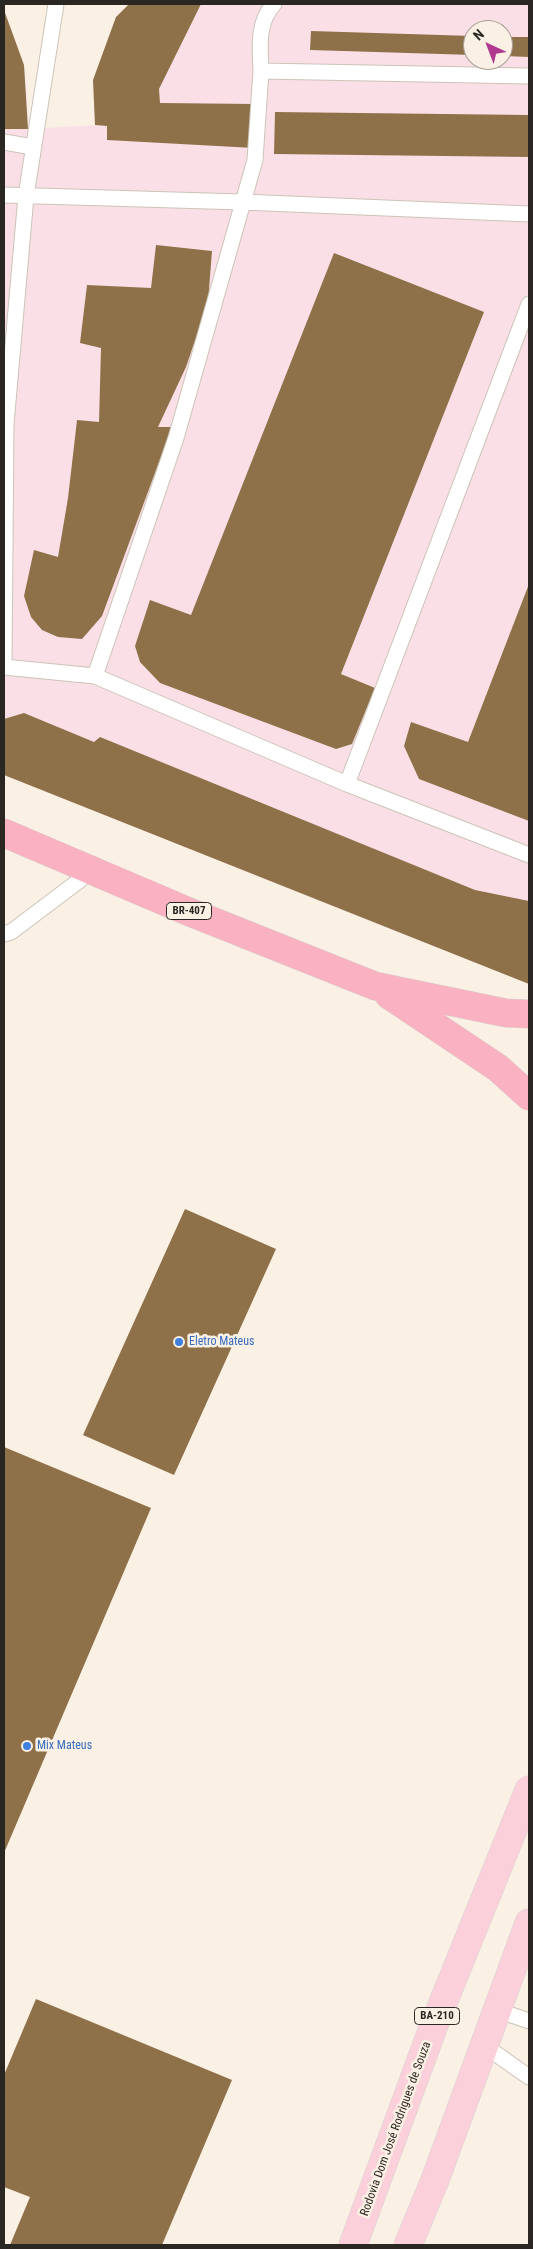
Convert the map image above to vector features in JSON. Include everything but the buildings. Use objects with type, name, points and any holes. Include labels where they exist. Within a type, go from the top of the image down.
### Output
[{"type":"highway","name":"BR-407","points":[[4,833],[376,986],[506,1013],[529,1014]]},
{"type":"highway","name":"BR-407","points":[[376,986],[498,1068],[529,1096]]},
{"type":"main road","name":"Rodovia Dom José Rodrigues de Souza","points":[[353,2245],[434,2025],[529,1790]]},
{"type":"main road","points":[[408,2245],[485,2046],[529,1923]]},
{"type":"lane","points":[[56,4],[26,196],[6,424],[4,667],[95,676],[347,784],[529,855]]},
{"type":"lane","points":[[95,676],[176,438],[255,160],[261,71],[259,40],[265,17],[274,4]]},
{"type":"lane","points":[[261,71],[529,76]]},
{"type":"lane","points":[[4,142],[33,147]]},
{"type":"lane","points":[[4,195],[242,202],[529,214]]},
{"type":"lane","points":[[347,784],[529,304]]},
{"type":"lane","points":[[4,934],[11,932],[80,880],[87,868]]},
{"type":"lane","points":[[498,2010],[529,2021]]},
{"type":"lane","points":[[485,2046],[529,2077]]},
{"type":"shaded area","points":[[129,4],[529,4],[529,984],[4,775],[4,10],[24,65],[29,129],[95,125],[93,80],[116,17]]},
{"type":"place","name":"Eletro Mateus","points":[[179,1342]]},
{"type":"place","name":"Mix Mateus","points":[[27,1746]]}]
